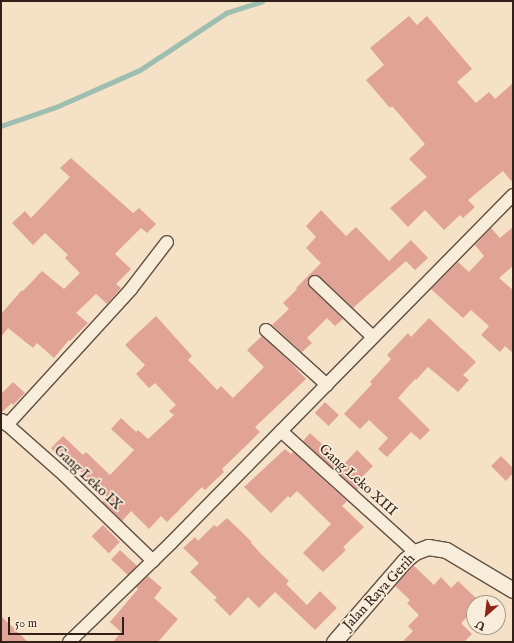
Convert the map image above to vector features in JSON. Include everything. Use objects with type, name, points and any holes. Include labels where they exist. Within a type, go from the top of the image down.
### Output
[{"type":"street","points":[[69,642],[153,561],[513,194]]},
{"type":"street","points":[[4,422],[131,289],[167,242]]},
{"type":"street","points":[[315,282],[373,337]]},
{"type":"street","points":[[266,330],[327,385]]},
{"type":"street","name":"Gang Leko IX","points":[[4,422],[64,475],[153,561]]},
{"type":"street","name":"Gang Leko XIII","points":[[281,431],[415,552]]},
{"type":"street","name":"Jalan Raya Gerih","points":[[334,642],[405,560],[415,552],[434,547],[446,550],[513,590]]},
{"type":"building","points":[[409,16],[417,25],[427,16],[472,69],[457,82],[476,103],[489,92],[495,99],[513,83],[513,183],[503,171],[468,200],[475,207],[463,218],[460,215],[444,230],[425,210],[408,227],[390,208],[427,177],[409,159],[425,144],[392,106],[390,108],[366,80],[384,65],[370,48]]},
{"type":"building","points":[[71,158],[133,213],[139,208],[156,224],[147,233],[141,228],[115,254],[131,269],[116,284],[121,288],[107,304],[96,294],[76,313],[88,323],[70,341],[69,340],[54,358],[37,343],[33,348],[8,328],[1,337],[1,314],[22,290],[23,291],[42,271],[64,289],[80,273],[65,258],[68,255],[45,233],[33,245],[12,223],[25,211],[31,218],[70,177],[60,168]]},
{"type":"building","points":[[321,210],[346,236],[356,227],[389,261],[411,240],[428,258],[415,270],[406,261],[353,308],[320,277],[316,275],[310,277],[308,281],[310,287],[343,319],[335,326],[327,318],[307,338],[312,343],[302,352],[272,325],[289,309],[283,303],[321,263],[306,248],[316,237],[306,226]]},
{"type":"building","points":[[513,227],[513,266],[499,278],[513,290],[513,353],[505,346],[500,352],[481,335],[489,326],[471,310],[463,318],[431,289],[458,262],[469,272],[484,256],[475,245],[491,228],[500,238]]},
{"type":"building","points":[[156,316],[192,356],[188,360],[217,390],[221,386],[233,398],[264,367],[247,350],[262,336],[306,379],[255,427],[260,432],[222,469],[224,472],[205,490],[202,487],[167,522],[161,516],[149,529],[131,511],[122,521],[102,502],[107,497],[70,461],[67,464],[51,448],[63,436],[83,455],[86,452],[110,475],[134,450],[111,429],[121,418],[136,432],[138,430],[148,439],[174,415],[169,411],[176,405],[155,383],[149,388],[136,374],[145,365],[125,345]]},
{"type":"building","points":[[429,318],[476,362],[463,375],[469,380],[458,392],[428,367],[416,380],[415,379],[398,398],[430,430],[420,440],[411,432],[387,457],[378,449],[388,438],[369,420],[360,429],[344,414],[372,384],[370,382],[391,359],[387,355],[408,333],[411,337]]},
{"type":"building","points":[[13,382],[25,393],[13,405],[12,403],[1,413],[1,394]]},
{"type":"building","points":[[325,402],[339,415],[329,426],[315,413]]},
{"type":"building","points":[[310,433],[344,464],[357,450],[373,466],[359,480],[363,484],[357,490],[303,441]]},
{"type":"building","points":[[285,449],[291,454],[293,452],[347,501],[342,506],[364,527],[343,547],[346,550],[323,572],[303,553],[331,524],[297,491],[290,498],[288,496],[271,513],[244,487]]},
{"type":"building","points":[[501,456],[513,468],[513,473],[506,481],[491,466]]},
{"type":"building","points":[[227,518],[289,581],[286,584],[307,605],[320,591],[337,608],[315,630],[275,592],[259,608],[248,597],[230,616],[214,600],[217,598],[190,572],[199,563],[183,548],[195,537],[198,541],[214,525],[217,527]]},
{"type":"building","points":[[103,525],[120,542],[109,553],[92,536]]},
{"type":"building","points":[[120,550],[137,566],[128,575],[111,560]]},
{"type":"building","points":[[413,565],[434,585],[441,577],[451,588],[458,581],[473,595],[466,595],[466,618],[461,623],[466,628],[466,635],[471,635],[464,642],[402,642],[413,631],[408,626],[419,615],[407,603],[410,600],[395,586]]},
{"type":"building","points":[[148,576],[162,588],[154,598],[178,619],[158,642],[113,642],[121,632],[110,622],[138,589],[136,587]]},
{"type":"building","points":[[1,616],[28,642],[1,642]]},
{"type":"waterway","points":[[1,126],[56,107],[140,70],[226,13],[262,1]]}]
